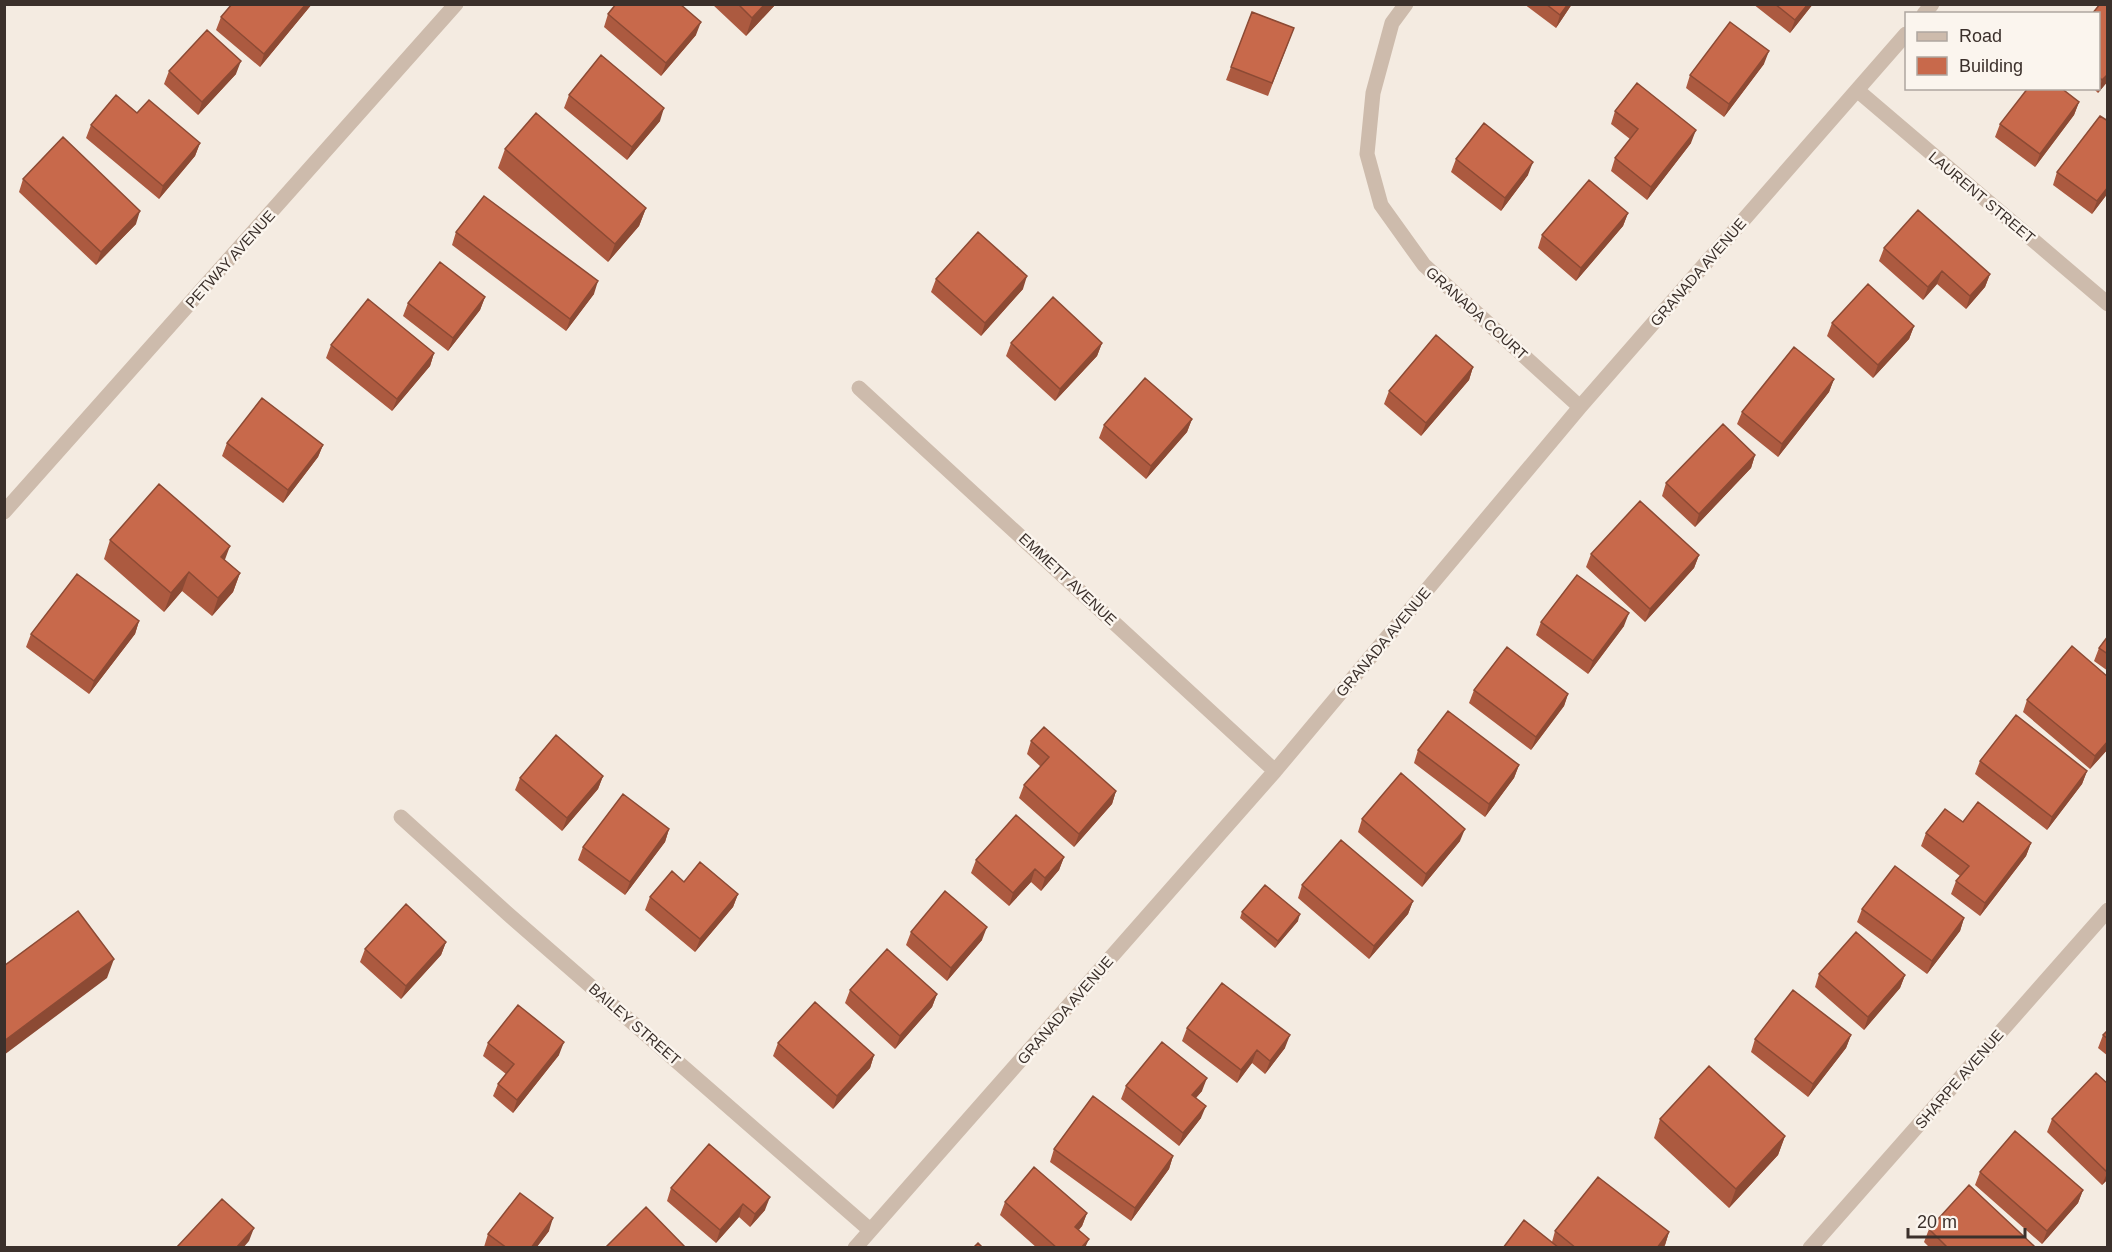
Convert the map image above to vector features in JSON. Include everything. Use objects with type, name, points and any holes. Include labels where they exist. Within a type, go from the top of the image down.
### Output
[{"type":"street","name":"PETWAY AVENUE","points":[[4,512],[456,4]]},
{"type":"street","name":"GRANADA COURT","points":[[1406,4],[1392,24],[1373,93],[1367,154],[1381,205],[1424,265],[1580,407]]},
{"type":"street","name":"GRANADA AVENUE","points":[[855,1248],[1275,771],[1580,407],[1905,35]]},
{"type":"street","name":"LAURENT STREET","points":[[1857,90],[2108,304]]},
{"type":"street","name":"EMMETT AVENUE","points":[[859,388],[1275,771]]},
{"type":"street","name":"BAILEY STREET","points":[[400,816],[517,922],[870,1230]]},
{"type":"street","name":"SHARPE AVENUE","points":[[1810,1248],[2108,910]]},
{"type":"building","points":[[232,4],[306,4],[264,54],[221,17]]},
{"type":"building","points":[[616,4],[680,4],[701,22],[666,63],[608,14]]},
{"type":"building","points":[[738,4],[765,4],[752,18]]},
{"type":"building","points":[[1546,4],[1568,4],[1560,15]]},
{"type":"building","points":[[1775,4],[1808,4],[1795,20]]},
{"type":"building","points":[[2100,4],[2108,4],[2108,74],[2102,80],[2100,78],[2100,12],[2094,12]]},
{"type":"building","points":[[1252,12],[1294,28],[1272,83],[1231,67]]},
{"type":"building","points":[[1730,22],[1769,51],[1729,104],[1690,75]]},
{"type":"building","points":[[207,30],[241,61],[202,102],[169,71]]},
{"type":"building","points":[[601,55],[664,108],[632,147],[569,95]]},
{"type":"building","points":[[1637,83],[1696,130],[1651,187],[1615,158],[1638,129],[1615,111]]},
{"type":"building","points":[[2026,90],[2064,90],[2079,102],[2040,154],[2000,124]]},
{"type":"building","points":[[116,95],[137,113],[149,100],[200,143],[163,186],[91,125]]},
{"type":"building","points":[[536,113],[646,208],[615,244],[505,149]]},
{"type":"building","points":[[2100,116],[2108,121],[2108,187],[2097,201],[2057,172]]},
{"type":"building","points":[[1484,123],[1533,162],[1505,198],[1456,159]]},
{"type":"building","points":[[63,137],[140,211],[101,252],[23,179]]},
{"type":"building","points":[[1589,180],[1628,213],[1581,268],[1542,235]]},
{"type":"building","points":[[484,196],[598,281],[570,319],[456,232]]},
{"type":"building","points":[[1918,210],[1990,274],[1970,296],[1942,271],[1928,287],[1884,248]]},
{"type":"building","points":[[978,232],[1027,276],[985,323],[936,279]]},
{"type":"building","points":[[440,262],[485,297],[453,338],[408,303]]},
{"type":"building","points":[[1868,284],[1914,326],[1878,365],[1832,323]]},
{"type":"building","points":[[1053,297],[1102,343],[1060,389],[1011,343]]},
{"type":"building","points":[[368,299],[434,353],[397,399],[331,345]]},
{"type":"building","points":[[1436,335],[1473,367],[1426,423],[1389,391]]},
{"type":"building","points":[[1794,347],[1834,379],[1782,444],[1742,412]]},
{"type":"building","points":[[1145,378],[1192,419],[1151,466],[1104,425]]},
{"type":"building","points":[[262,398],[323,445],[288,490],[227,443]]},
{"type":"building","points":[[1723,424],[1755,455],[1699,514],[1666,483]]},
{"type":"building","points":[[159,484],[230,546],[221,557],[240,573],[218,598],[189,572],[171,593],[110,540]]},
{"type":"building","points":[[1640,501],[1699,555],[1650,609],[1591,554]]},
{"type":"building","points":[[77,574],[139,621],[94,681],[31,634]]},
{"type":"building","points":[[1577,575],[1629,613],[1593,661],[1541,622]]},
{"type":"building","points":[[2108,636],[2108,654],[2099,648]]},
{"type":"building","points":[[2072,646],[2108,677],[2108,741],[2095,756],[2027,700]]},
{"type":"building","points":[[1507,647],[1568,694],[1536,737],[1474,690]]},
{"type":"building","points":[[1448,711],[1519,765],[1489,804],[1418,750]]},
{"type":"building","points":[[2016,715],[2087,771],[2052,817],[1980,761]]},
{"type":"building","points":[[1044,727],[1116,791],[1079,834],[1024,785],[1049,757],[1031,741]]},
{"type":"building","points":[[556,735],[603,776],[567,818],[520,778]]},
{"type":"building","points":[[1401,773],[1465,829],[1426,874],[1362,819]]},
{"type":"building","points":[[623,794],[669,829],[630,882],[583,847]]},
{"type":"building","points":[[1978,802],[2031,843],[1985,903],[1956,881],[1969,866],[1926,833],[1945,809],[1963,822]]},
{"type":"building","points":[[1016,815],[1064,857],[1045,878],[1035,869],[1013,893],[976,860]]},
{"type":"building","points":[[1341,840],[1413,901],[1374,946],[1302,885]]},
{"type":"building","points":[[700,862],[738,894],[700,939],[650,897],[672,871],[684,882]]},
{"type":"building","points":[[1895,866],[1964,918],[1932,961],[1862,909]]},
{"type":"building","points":[[1265,885],[1300,914],[1278,941],[1242,912]]},
{"type":"building","points":[[945,891],[987,927],[951,968],[911,932]]},
{"type":"building","points":[[406,904],[446,942],[406,986],[365,949]]},
{"type":"building","points":[[78,911],[114,959],[4,1041],[4,966]]},
{"type":"building","points":[[1856,932],[1905,975],[1868,1017],[1819,974]]},
{"type":"building","points":[[887,949],[937,994],[900,1036],[850,990]]},
{"type":"building","points":[[1222,983],[1290,1035],[1270,1061],[1257,1050],[1241,1070],[1187,1028]]},
{"type":"building","points":[[1793,990],[1851,1035],[1813,1084],[1755,1039]]},
{"type":"building","points":[[815,1002],[874,1055],[837,1096],[778,1043]]},
{"type":"building","points":[[518,1005],[564,1042],[517,1100],[498,1084],[514,1064],[488,1043]]},
{"type":"building","points":[[1162,1042],[1207,1078],[1192,1095],[1206,1106],[1183,1133],[1126,1086]]},
{"type":"building","points":[[1709,1066],[1785,1136],[1736,1189],[1660,1119]]},
{"type":"building","points":[[2096,1073],[2108,1084],[2107,1172],[2052,1119]]},
{"type":"building","points":[[1093,1096],[1173,1156],[1135,1208],[1054,1149]]},
{"type":"building","points":[[2015,1131],[2083,1190],[2047,1231],[1980,1172]]},
{"type":"building","points":[[709,1144],[770,1197],[755,1214],[743,1204],[720,1230],[671,1188]]},
{"type":"building","points":[[1034,1167],[1087,1213],[1075,1227],[1089,1239],[1081,1248],[1057,1248],[1005,1202]]},
{"type":"building","points":[[1598,1177],[1669,1232],[1657,1248],[1576,1248],[1555,1231]]},
{"type":"building","points":[[1969,1185],[2034,1246],[2032,1248],[1948,1248],[1929,1229]]},
{"type":"building","points":[[520,1193],[553,1218],[531,1248],[507,1248],[488,1234]]},
{"type":"building","points":[[222,1199],[254,1228],[236,1248],[176,1248]]},
{"type":"building","points":[[646,1207],[686,1248],[606,1247]]},
{"type":"building","points":[[1524,1220],[1559,1248],[1503,1248]]},
{"type":"building","points":[[978,1243],[983,1248],[973,1248]]}]
